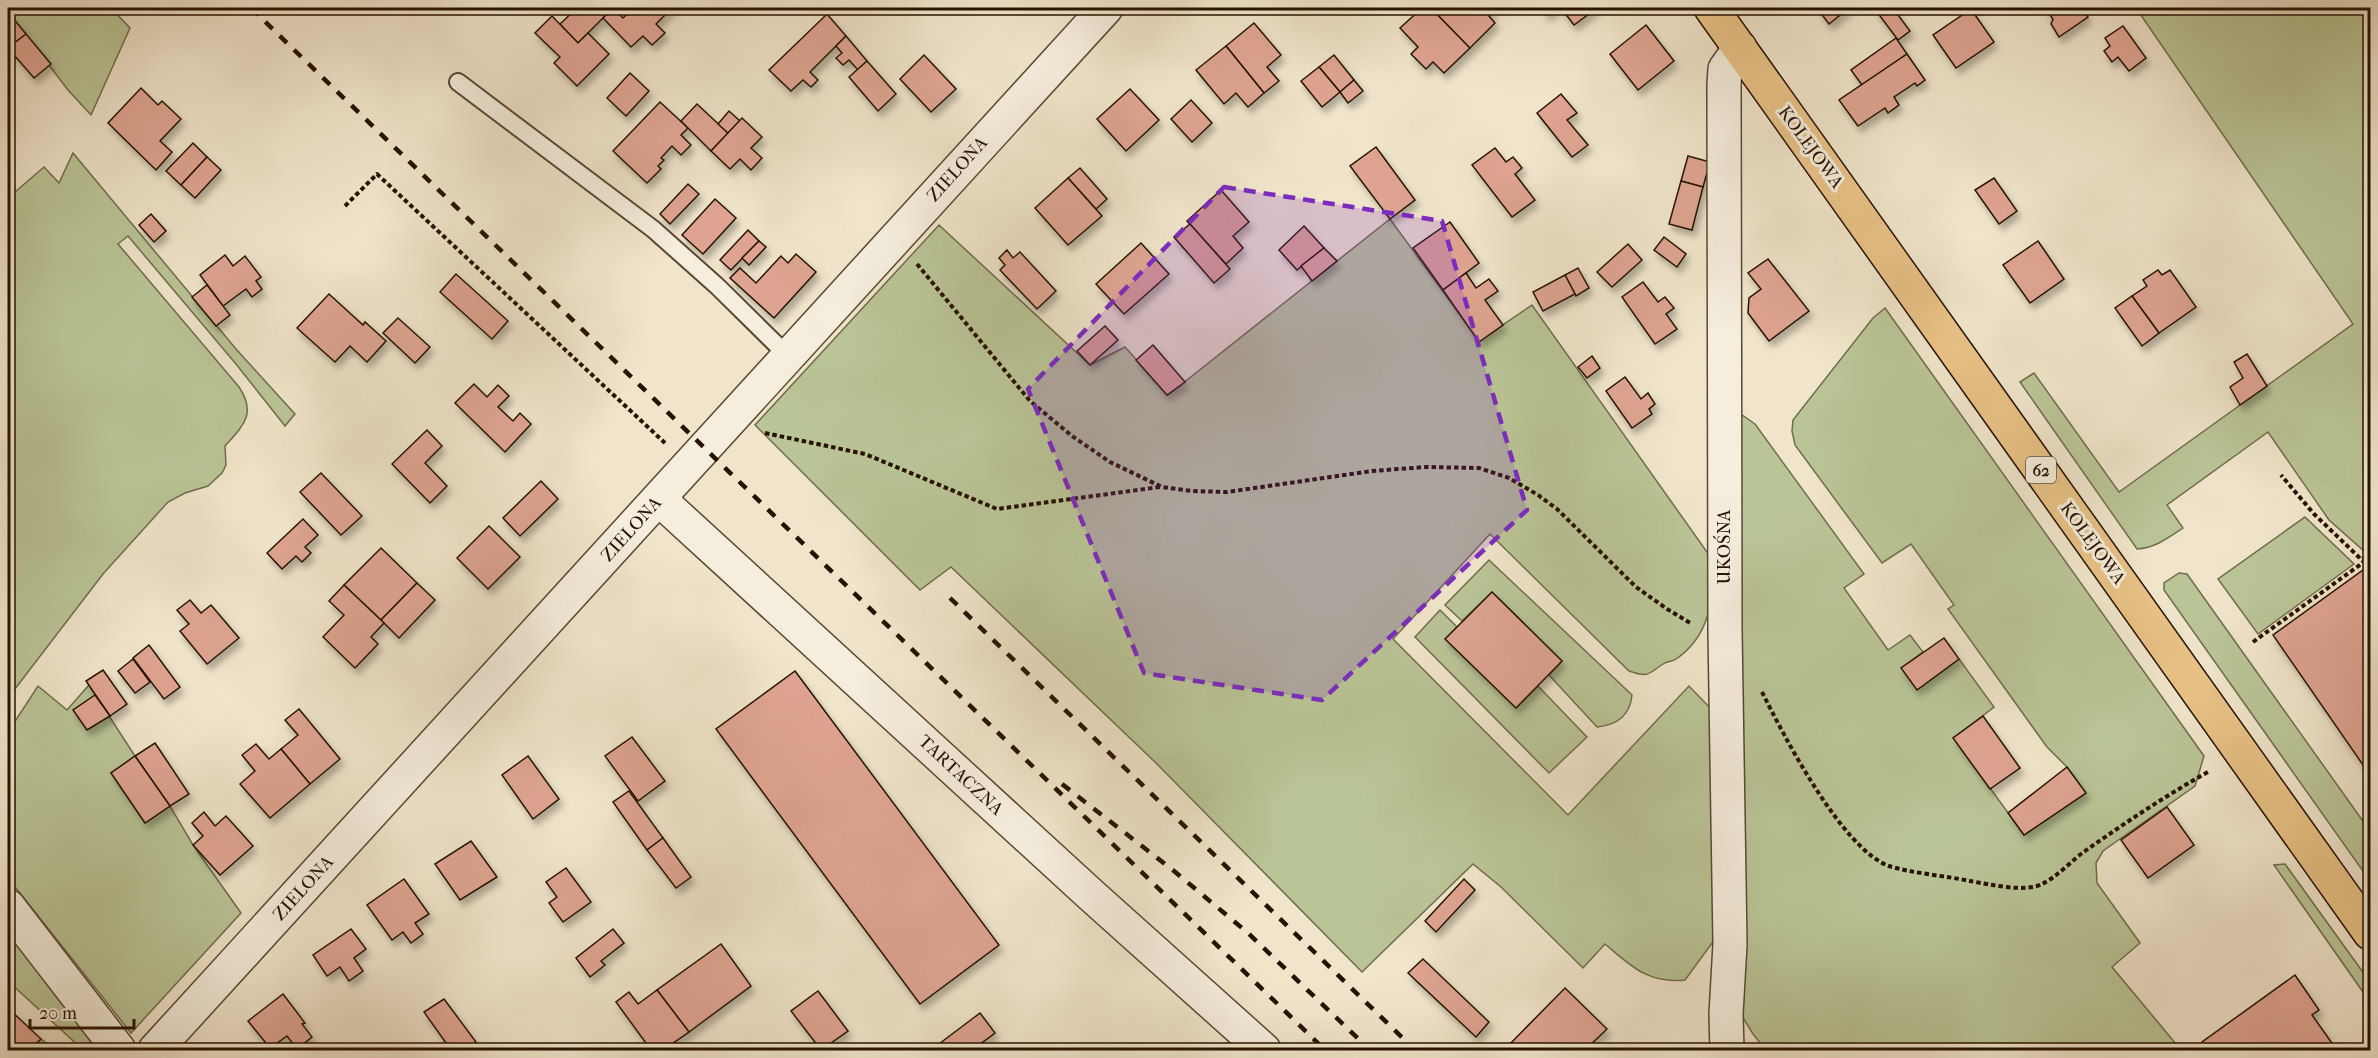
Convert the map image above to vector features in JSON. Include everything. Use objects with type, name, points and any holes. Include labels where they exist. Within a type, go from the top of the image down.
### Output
[{"type":"main road","name":"KOLEJOWA","points":[[1711,8],[2370,933]]},
{"type":"street","name":"ZIELONA","points":[[155,1050],[1106,8]]},
{"type":"street","name":"UKOŚNA","points":[[1727,1050],[1725,1022],[1730,944],[1725,641],[1725,69],[1740,48]]},
{"type":"street","name":"TARTACZNA","points":[[659,499],[1090,894],[1264,1050]]},
{"type":"street","points":[[8,906],[119,1050]]},
{"type":"lane","points":[[458,82],[653,229],[717,286],[788,356]]},
{"type":"path","points":[[345,206],[377,174],[688,466]]},
{"type":"path","points":[[894,239],[946,297],[1030,401],[1072,436],[1110,462],[1162,487]]},
{"type":"path","points":[[718,433],[731,442],[767,432],[865,454],[997,509],[1162,487],[1227,492],[1372,471],[1426,467],[1479,468],[1509,478],[1557,509],[1636,587],[1667,609],[1725,641],[1747,669],[1790,747],[1817,789],[1850,834],[1872,856],[1889,866],[2017,888],[2041,885],[2082,853],[2164,796],[2208,772]]},
{"type":"path","points":[[2253,642],[2364,562],[2314,514],[2282,475]]},
{"type":"path","points":[[2361,559],[2370,557]]},
{"type":"highlighted area","points":[[1224,187],[1442,221],[1527,510],[1322,700],[1144,673],[1028,389]]},
{"type":"green space","points":[[8,8],[111,8],[130,28],[91,115],[68,90],[8,12]]},
{"type":"green space","points":[[2136,8],[2370,8],[2370,548],[2364,551],[2329,520],[2268,432],[2167,505],[2183,528],[2156,545],[2137,549],[2020,382],[2034,373],[2119,492],[2353,324]]},
{"type":"green space","points":[[73,153],[236,349],[295,414],[285,426],[128,236],[118,244],[239,387],[247,405],[246,419],[225,446],[226,465],[222,473],[208,486],[185,493],[168,502],[103,574],[8,698],[8,198],[44,167],[59,183]]},
{"type":"green space","points":[[1390,219],[1479,341],[1532,305],[1714,562],[1710,603],[1703,628],[1688,650],[1648,674],[1629,671],[1490,534],[1393,639],[1568,815],[1689,686],[1715,713],[1715,939],[1685,980],[1661,979],[1641,972],[1605,944],[1583,968],[1501,887],[1473,864],[1362,972],[1156,763],[951,567],[920,590],[755,425],[939,225],[1090,365],[1125,347],[1168,395]]},
{"type":"green space","points":[[1885,308],[2204,756],[2195,786],[2103,851],[2096,863],[2097,883],[2140,943],[2112,967],[2181,1050],[1766,1050],[1739,1011],[1732,408],[1755,424],[1864,574],[1844,588],[1888,650],[1910,635],[1923,652],[1902,668],[1918,689],[1959,659],[1994,707],[1954,738],[2024,835],[2085,793],[2067,767],[2047,747],[1948,609],[1954,605],[1911,544],[1882,563],[1795,445],[1792,431],[1793,420],[1873,318]]},
{"type":"green space","points":[[2305,517],[2354,564],[2258,634],[2218,579]]},
{"type":"green space","points":[[1489,560],[1632,695],[1629,708],[1622,718],[1611,724],[1597,727],[1549,675],[1562,661],[1492,592],[1462,621],[1445,605]]},
{"type":"green space","points":[[2179,573],[2187,574],[2370,831],[2370,881],[2164,590],[2164,583]]},
{"type":"green space","points":[[1440,610],[1457,627],[1446,639],[1516,708],[1538,686],[1587,737],[1549,773],[1415,637]]},
{"type":"green space","points":[[89,685],[135,756],[111,773],[145,823],[170,806],[193,845],[241,913],[131,1033],[8,878],[8,732],[38,686],[67,710]]},
{"type":"green space","points":[[2285,864],[2370,982],[2370,1002],[2274,865]]},
{"type":"green space","points":[[8,932],[97,1050],[83,1050],[8,981]]},
{"type":"green space","points":[[41,1039],[56,1050],[30,1050]]},
{"type":"building","points":[[577,8],[605,8],[609,12],[578,43],[560,24]]},
{"type":"building","points":[[613,8],[623,18],[633,8],[672,8],[656,24],[665,33],[652,45],[643,36],[631,47],[603,18]]},
{"type":"building","points":[[1422,8],[1431,8],[1470,48],[1444,73],[1433,62],[1426,69],[1411,54],[1418,47],[1400,28]]},
{"type":"building","points":[[1431,8],[1493,8],[1488,15],[1495,23],[1470,48]]},
{"type":"building","points":[[1542,8],[1558,8],[1547,15]]},
{"type":"building","points":[[1561,8],[1597,8],[1574,25]]},
{"type":"building","points":[[1817,8],[1849,8],[1829,24]]},
{"type":"building","points":[[1874,8],[1893,8],[1910,31],[1898,40]]},
{"type":"building","points":[[2045,8],[2082,8],[2088,17],[2059,37],[2051,24],[2053,19]]},
{"type":"building","points":[[1971,9],[1994,42],[1956,68],[1933,35]]},
{"type":"building","points":[[8,12],[26,34],[8,48]]},
{"type":"building","points":[[827,14],[846,36],[810,72],[818,80],[811,87],[803,80],[791,91],[769,70]]},
{"type":"building","points":[[552,16],[578,43],[588,33],[609,54],[577,86],[554,63],[560,57],[535,33]]},
{"type":"building","points":[[1254,23],[1281,55],[1267,67],[1279,81],[1264,93],[1226,46]]},
{"type":"building","points":[[1646,25],[1674,61],[1638,90],[1610,54]]},
{"type":"building","points":[[2123,26],[2146,58],[2129,71],[2118,57],[2112,62],[2104,51],[2110,46],[2105,38]]},
{"type":"building","points":[[26,34],[51,64],[34,78],[8,48]]},
{"type":"building","points":[[846,36],[867,61],[858,70],[849,60],[843,65],[836,58],[842,53],[836,46]]},
{"type":"building","points":[[1896,38],[1907,54],[1862,85],[1851,70]]},
{"type":"building","points":[[1226,46],[1264,93],[1248,107],[1236,93],[1224,104],[1196,70]]},
{"type":"building","points":[[1907,54],[1925,80],[1917,86],[1915,83],[1894,97],[1899,105],[1888,113],[1885,108],[1858,126],[1839,100]]},
{"type":"building","points":[[924,55],[956,89],[931,112],[900,79]]},
{"type":"building","points":[[1334,55],[1354,80],[1340,92],[1319,67]]},
{"type":"building","points":[[867,61],[896,94],[878,111],[849,77]]},
{"type":"building","points":[[1319,67],[1340,92],[1322,107],[1301,81]]},
{"type":"building","points":[[630,73],[649,91],[626,116],[607,98]]},
{"type":"building","points":[[1354,80],[1363,91],[1348,103],[1340,92]]},
{"type":"building","points":[[141,88],[158,105],[162,101],[181,119],[160,141],[172,152],[156,170],[108,123]]},
{"type":"building","points":[[1130,89],[1159,120],[1126,151],[1097,119]]},
{"type":"building","points":[[1561,94],[1577,113],[1567,120],[1588,145],[1572,157],[1537,113]]},
{"type":"building","points":[[1191,100],[1212,123],[1192,142],[1171,119]]},
{"type":"building","points":[[660,102],[688,128],[681,135],[691,145],[681,155],[672,146],[661,158],[664,160],[658,166],[661,169],[647,183],[613,151]]},
{"type":"building","points":[[697,104],[728,133],[711,151],[681,121]]},
{"type":"building","points":[[729,111],[740,121],[728,133],[718,124]]},
{"type":"building","points":[[742,118],[762,137],[751,148],[762,158],[751,170],[740,159],[730,169],[711,151]]},
{"type":"building","points":[[193,143],[207,157],[181,185],[166,171]]},
{"type":"building","points":[[1376,147],[1415,200],[1390,219],[1350,166]]},
{"type":"building","points":[[1495,148],[1506,162],[1513,157],[1522,168],[1515,174],[1535,200],[1512,217],[1472,165]]},
{"type":"building","points":[[1688,156],[1710,162],[1703,187],[1681,181]]},
{"type":"building","points":[[207,157],[221,170],[195,198],[181,185]]},
{"type":"building","points":[[1080,168],[1107,199],[1096,209],[1068,178]]},
{"type":"building","points":[[1068,178],[1102,216],[1068,245],[1035,208]]},
{"type":"building","points":[[1994,178],[2017,211],[1999,224],[1975,190]]},
{"type":"building","points":[[1681,181],[1703,187],[1692,230],[1669,224]]},
{"type":"building","points":[[688,184],[699,194],[670,224],[660,214]]},
{"type":"building","points":[[1221,190],[1249,222],[1233,236],[1243,248],[1226,264],[1187,221]]},
{"type":"building","points":[[715,199],[736,218],[703,254],[682,235]]},
{"type":"building","points":[[151,214],[166,231],[154,242],[139,225]]},
{"type":"building","points":[[1450,222],[1479,263],[1443,290],[1413,248]]},
{"type":"building","points":[[1190,224],[1230,269],[1214,283],[1174,237]]},
{"type":"building","points":[[1304,226],[1324,248],[1297,270],[1279,250]]},
{"type":"building","points":[[748,230],[759,241],[731,270],[720,260]]},
{"type":"building","points":[[1664,237],[1686,254],[1677,267],[1654,250]]},
{"type":"building","points":[[759,241],[766,247],[749,265],[742,258]]},
{"type":"building","points":[[2038,241],[2064,279],[2030,303],[2003,265]]},
{"type":"building","points":[[1141,243],[1169,274],[1124,314],[1096,284]]},
{"type":"building","points":[[1628,244],[1642,260],[1612,287],[1597,272]]},
{"type":"building","points":[[1324,248],[1337,261],[1312,281],[1301,266]]},
{"type":"building","points":[[1007,250],[1013,258],[1020,252],[1056,291],[1037,309],[1000,270],[1005,265],[999,258]]},
{"type":"building","points":[[796,254],[816,272],[774,318],[730,278],[740,268],[756,283],[781,256],[788,263]]},
{"type":"building","points":[[225,255],[233,266],[245,256],[261,277],[256,281],[262,289],[252,297],[246,289],[223,306],[200,275]]},
{"type":"building","points":[[1768,259],[1809,311],[1769,341],[1748,313],[1749,298],[1761,289],[1748,273]]},
{"type":"building","points":[[1578,268],[1589,288],[1576,296],[1565,275]]},
{"type":"building","points":[[2158,270],[2162,275],[2170,270],[2196,307],[2159,333],[2132,296],[2147,286],[2143,280]]},
{"type":"building","points":[[1466,273],[1476,288],[1489,279],[1498,291],[1485,300],[1503,325],[1479,342],[1443,290]]},
{"type":"building","points":[[456,274],[508,321],[492,339],[440,292]]},
{"type":"building","points":[[1565,275],[1575,294],[1543,311],[1533,292]]},
{"type":"building","points":[[1643,282],[1658,302],[1665,297],[1674,308],[1666,314],[1677,329],[1655,344],[1622,297]]},
{"type":"building","points":[[207,285],[230,315],[216,326],[192,297]]},
{"type":"building","points":[[329,294],[363,325],[365,322],[386,341],[367,362],[350,346],[335,362],[297,328]]},
{"type":"building","points":[[2132,296],[2159,333],[2142,346],[2115,308]]},
{"type":"building","points":[[398,318],[430,347],[415,363],[383,333]]},
{"type":"building","points":[[1105,326],[1118,340],[1090,365],[1077,351]]},
{"type":"building","points":[[1153,345],[1185,382],[1167,395],[1136,360]]},
{"type":"building","points":[[2247,354],[2267,386],[2240,405],[2230,387],[2243,378],[2234,362]]},
{"type":"building","points":[[1592,356],[1600,368],[1587,378],[1578,367]]},
{"type":"building","points":[[1625,377],[1641,399],[1648,393],[1655,404],[1649,409],[1652,414],[1632,428],[1606,391]]},
{"type":"building","points":[[474,384],[487,397],[498,385],[509,396],[498,407],[513,421],[520,413],[531,424],[505,452],[455,403]]},
{"type":"building","points":[[427,430],[442,446],[425,463],[447,486],[430,503],[392,464]]},
{"type":"building","points":[[321,473],[362,516],[341,535],[300,492]]},
{"type":"building","points":[[541,481],[558,499],[520,536],[503,518]]},
{"type":"building","points":[[303,519],[318,535],[305,547],[311,553],[302,562],[296,556],[282,569],[267,553]]},
{"type":"building","points":[[489,526],[520,557],[488,589],[457,558]]},
{"type":"building","points":[[381,548],[417,583],[381,620],[344,585]]},
{"type":"building","points":[[2370,565],[2370,775],[2273,635]]},
{"type":"building","points":[[417,583],[435,600],[399,638],[381,620]]},
{"type":"building","points":[[344,585],[384,623],[371,637],[378,644],[355,668],[323,637],[344,615],[329,601]]},
{"type":"building","points":[[1492,592],[1562,661],[1516,708],[1445,639]]},
{"type":"building","points":[[190,600],[201,613],[211,605],[239,638],[207,664],[180,631],[189,624],[177,610]]},
{"type":"building","points":[[1944,638],[1959,659],[1917,690],[1901,668]]},
{"type":"building","points":[[149,645],[180,687],[164,699],[133,658]]},
{"type":"building","points":[[133,659],[150,682],[135,693],[118,671]]},
{"type":"building","points":[[103,670],[127,704],[110,716],[86,681]]},
{"type":"building","points":[[795,671],[999,945],[920,1004],[716,729]]},
{"type":"building","points":[[95,695],[110,716],[87,730],[73,710]]},
{"type":"building","points":[[299,709],[340,759],[310,784],[281,749],[298,735],[285,720]]},
{"type":"building","points":[[1983,716],[2020,768],[1990,789],[1953,738]]},
{"type":"building","points":[[632,737],[665,781],[638,801],[605,756]]},
{"type":"building","points":[[155,743],[189,794],[170,806],[135,756]]},
{"type":"building","points":[[256,744],[269,759],[281,749],[310,784],[270,818],[240,784],[255,771],[242,755]]},
{"type":"building","points":[[135,756],[170,806],[145,823],[111,773]]},
{"type":"building","points":[[528,756],[559,799],[533,819],[502,775]]},
{"type":"building","points":[[2067,767],[2086,793],[2024,835],[2008,813]]},
{"type":"building","points":[[629,791],[663,838],[647,850],[613,802]]},
{"type":"building","points":[[2167,807],[2194,845],[2148,878],[2121,840]]},
{"type":"building","points":[[204,812],[215,826],[226,816],[253,846],[220,875],[193,845],[203,836],[192,823]]},
{"type":"building","points":[[663,838],[691,877],[676,888],[647,850]]},
{"type":"building","points":[[471,841],[497,877],[460,900],[435,864]]},
{"type":"building","points":[[566,868],[591,902],[563,922],[549,903],[557,897],[546,882]]},
{"type":"building","points":[[404,879],[429,914],[415,923],[423,934],[411,943],[403,932],[392,940],[367,905]]},
{"type":"building","points":[[1464,879],[1475,890],[1436,932],[1425,921]]},
{"type":"building","points":[[351,929],[366,949],[354,958],[363,971],[349,981],[340,967],[327,976],[313,955]]},
{"type":"building","points":[[613,929],[624,943],[601,961],[605,965],[590,977],[576,958]]},
{"type":"building","points":[[721,944],[751,986],[689,1032],[657,990]]},
{"type":"building","points":[[1423,959],[1489,1022],[1476,1037],[1408,973]]},
{"type":"building","points":[[2295,975],[2319,1010],[2312,1015],[2334,1046],[2328,1050],[2208,1050],[2202,1042]]},
{"type":"building","points":[[1565,988],[1607,1029],[1585,1050],[1504,1050]]},
{"type":"building","points":[[657,990],[689,1032],[672,1044],[677,1050],[651,1050],[616,1002],[629,992],[638,1004]]},
{"type":"building","points":[[818,991],[848,1031],[821,1050],[791,1011]]},
{"type":"building","points":[[283,994],[305,1023],[302,1024],[312,1037],[297,1049],[287,1036],[270,1048],[248,1021]]},
{"type":"building","points":[[444,999],[476,1042],[466,1050],[451,1050],[424,1012]]},
{"type":"building","points":[[8,1008],[41,1039],[29,1050],[8,1050]]},
{"type":"building","points":[[980,1013],[995,1033],[972,1050],[931,1050]]},
{"type":"railway","points":[[251,8],[1325,1050]]},
{"type":"railway","points":[[950,598],[1415,1050]]},
{"type":"railway","points":[[1062,784],[1174,871],[1248,933],[1370,1050]]}]
